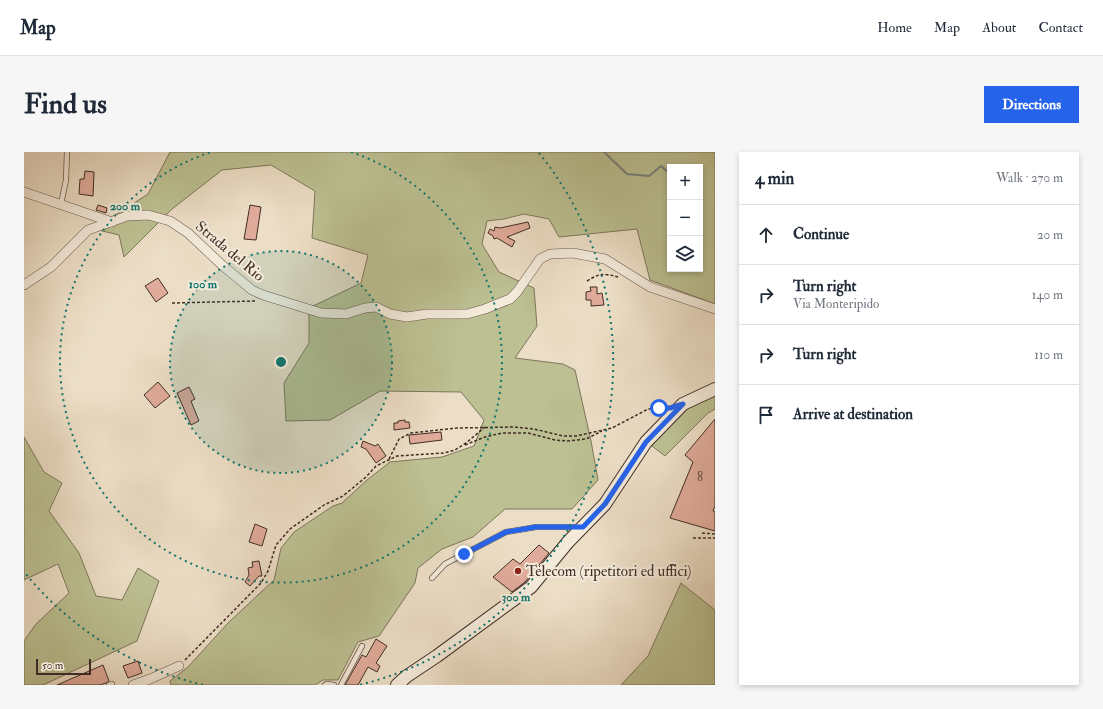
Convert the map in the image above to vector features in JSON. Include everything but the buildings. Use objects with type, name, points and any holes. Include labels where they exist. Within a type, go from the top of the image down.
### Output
[{"type":"street","points":[[24,192],[112,222]]},
{"type":"street","name":"Strada del Rio","points":[[24,285],[51,267],[88,230],[126,216],[148,215],[170,221],[188,233],[223,266],[252,290],[263,295],[321,313],[346,314],[365,308],[376,307],[390,314],[407,317],[427,314],[467,314],[485,309],[510,299],[517,292],[540,259],[550,254],[573,253],[605,259],[650,287],[715,309]]},
{"type":"street","points":[[397,685],[407,676],[437,656],[531,587],[568,542],[605,504],[646,442],[683,404],[715,390]]},
{"type":"street","points":[[133,685],[179,666]]},
{"type":"lane","points":[[61,204],[66,180],[67,152]]},
{"type":"lane","points":[[432,578],[445,564],[506,532],[536,527],[583,527]]},
{"type":"lane","points":[[341,685],[362,646]]},
{"type":"lane","points":[[325,685],[334,685]]},
{"type":"path","points":[[587,281],[599,274],[608,274],[623,279]]},
{"type":"path","points":[[172,303],[262,301]]},
{"type":"path","points":[[389,459],[399,439],[411,433],[456,428],[523,427],[570,436],[612,428],[648,409],[670,408],[683,404]]},
{"type":"path","points":[[179,666],[261,583],[268,571],[276,545],[290,529],[324,505],[343,496],[366,477],[376,466],[389,459],[397,456],[444,453],[455,450],[485,427]]},
{"type":"path","points":[[461,446],[485,437],[502,434],[528,433],[555,440],[567,441],[586,439],[604,430]]},
{"type":"path","points":[[702,532],[715,534]]},
{"type":"path","points":[[693,538],[715,538]]},
{"type":"green space","points":[[170,152],[715,152],[715,304],[650,280],[637,229],[559,237],[549,219],[524,214],[487,221],[482,244],[499,272],[534,288],[537,326],[515,358],[563,364],[575,370],[598,480],[572,509],[505,509],[473,537],[442,549],[418,568],[415,583],[379,636],[358,642],[338,680],[323,680],[315,685],[171,685],[170,681],[188,667],[228,623],[274,580],[281,548],[294,532],[333,506],[342,503],[367,480],[390,462],[442,457],[474,446],[484,420],[461,392],[380,391],[330,420],[286,421],[284,383],[309,343],[309,308],[361,283],[368,255],[312,238],[315,191],[271,165],[222,170],[172,209],[124,257],[119,235],[94,229],[148,194]]},
{"type":"green space","points":[[715,391],[715,409],[708,413],[665,456],[648,443],[685,405]]},
{"type":"green space","points":[[24,437],[44,472],[62,483],[49,511],[79,553],[96,596],[122,600],[138,568],[159,581],[137,641],[43,685],[24,685],[24,641],[36,624],[69,593],[58,564],[24,580]]},
{"type":"green space","points":[[681,583],[715,610],[715,685],[621,685],[648,656]]},
{"type":"waterway","points":[[604,152],[627,174],[649,176],[661,166],[667,171]]},
{"type":"place","name":"Telecom (ripetitori ed uffici)","points":[[518,571]]},
{"type":"route","points":[[464,554],[506,532],[536,527],[583,527],[605,504],[646,442],[683,404],[670,408],[659,408]]}]
